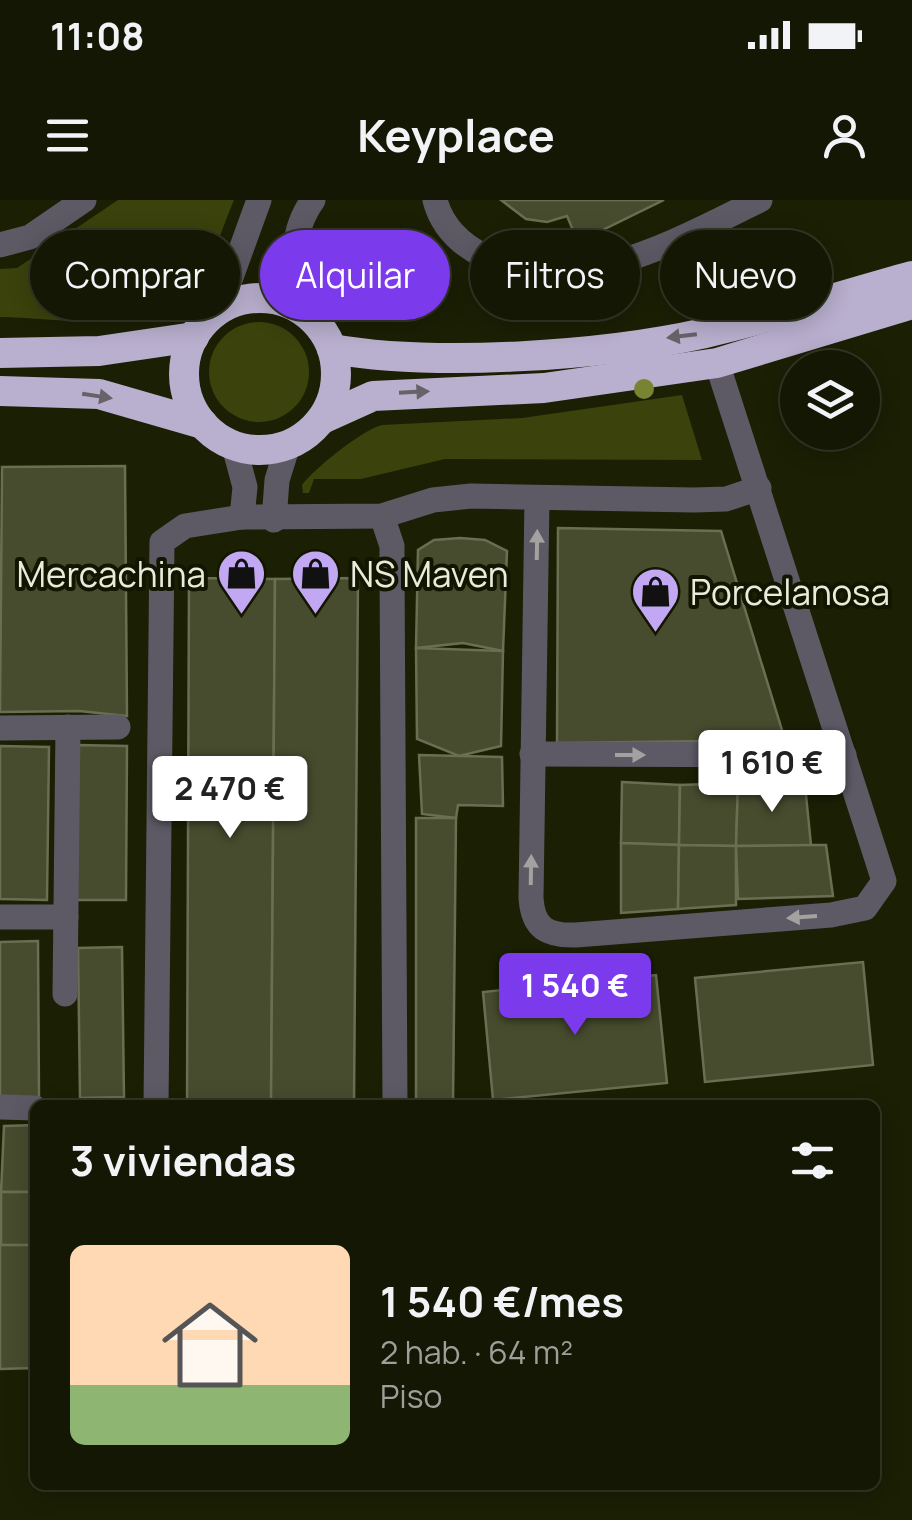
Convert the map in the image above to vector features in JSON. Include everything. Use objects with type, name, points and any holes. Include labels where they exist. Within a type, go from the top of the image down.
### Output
[{"type":"highway","points":[[325,336],[401,358],[551,353],[703,333],[912,276]]},
{"type":"highway","points":[[0,352],[99,351],[202,328],[241,302],[276,300],[298,308],[325,336],[337,373],[333,398],[322,419]]},
{"type":"highway","points":[[0,391],[99,394],[203,424],[234,446],[252,450],[288,446],[322,419],[373,396],[544,388],[717,363],[912,304]]},
{"type":"highway","points":[[202,328],[184,382],[190,405],[203,424]]},
{"type":"street","points":[[0,245],[30,237],[84,200]]},
{"type":"street","points":[[202,328],[230,280],[259,200]]},
{"type":"street","points":[[313,200],[306,210],[293,261],[299,290],[325,336]]},
{"type":"street","points":[[435,200],[459,243],[503,266],[546,274],[596,268],[689,234],[760,200]]},
{"type":"street","points":[[537,498],[532,914],[552,936],[851,912],[873,901],[884,881],[717,363]]},
{"type":"street","points":[[234,446],[245,487],[242,517]]},
{"type":"street","points":[[274,520],[277,480],[288,446]]},
{"type":"street","points":[[156,1100],[162,542],[185,526],[242,517],[274,520],[373,516],[432,500],[471,496],[726,499],[759,488]]},
{"type":"street","points":[[392,568],[414,507]]},
{"type":"street","points":[[373,516],[392,546],[395,1100]]},
{"type":"street","points":[[65,994],[68,727]]},
{"type":"street","points":[[0,728],[118,727]]},
{"type":"street","points":[[532,754],[844,755]]},
{"type":"street","points":[[0,918],[66,916]]},
{"type":"street","points":[[0,1108],[30,1108]]},
{"type":"green space","points":[[118,200],[234,200],[222,230],[73,230]]},
{"type":"green space","points":[[30,259],[30,318],[0,317],[0,269],[17,268]]},
{"type":"green space","points":[[259,322],[278,326],[294,337],[305,353],[309,372],[305,391],[294,407],[278,418],[259,422],[240,418],[224,407],[213,391],[209,372],[213,353],[224,337],[240,326]]},
{"type":"green space","points":[[682,395],[702,460],[445,459],[361,479],[314,479],[309,493],[303,493],[302,485],[328,460],[382,425],[522,418]]},
{"type":"building","points":[[501,200],[664,200],[603,230],[573,230],[567,216],[547,222],[526,219]]},
{"type":"building","points":[[125,466],[127,716],[79,711],[0,712],[2,467]]},
{"type":"building","name":"Porcelanosa","points":[[558,528],[721,531],[785,740],[557,743]]},
{"type":"building","points":[[434,540],[485,540],[507,551],[503,651],[463,643],[416,648],[418,550]]},
{"type":"building","points":[[189,578],[275,579],[271,1100],[187,1100]]},
{"type":"building","points":[[358,578],[354,1100],[271,1100],[275,579]]},
{"type":"building","points":[[416,648],[503,651],[501,746],[459,756],[417,739]]},
{"type":"building","points":[[77,745],[127,746],[126,900],[76,900]]},
{"type":"building","points":[[0,746],[49,747],[47,900],[0,899]]},
{"type":"building","points":[[419,755],[502,757],[503,806],[458,805],[456,818],[422,814]]},
{"type":"building","points":[[622,782],[680,785],[679,845],[621,843]]},
{"type":"building","points":[[738,783],[736,846],[679,845],[680,785]]},
{"type":"building","points":[[738,783],[805,785],[811,845],[736,846]]},
{"type":"building","points":[[416,818],[456,818],[453,1100],[416,1100]]},
{"type":"building","points":[[621,843],[679,845],[678,909],[621,913]]},
{"type":"building","points":[[679,845],[736,846],[736,905],[678,909]]},
{"type":"building","points":[[826,845],[833,896],[738,899],[736,846]]},
{"type":"building","points":[[38,941],[39,1098],[0,1098],[0,942]]},
{"type":"building","points":[[122,947],[124,1097],[80,1098],[78,948]]},
{"type":"building","points":[[863,962],[873,1065],[705,1082],[695,978]]},
{"type":"building","points":[[656,975],[667,1083],[493,1100],[483,992]]},
{"type":"building","points":[[30,1125],[30,1192],[1,1192],[4,1126]]},
{"type":"building","points":[[1,1192],[30,1192],[30,1246],[1,1245]]},
{"type":"building","points":[[0,1245],[30,1245],[30,1368],[0,1369]]},
{"type":"place","name":"Mercachina","points":[[241,616]]},
{"type":"place","name":"NS Maven","points":[[315,616]]},
{"type":"place","name":"Porcelanosa","points":[[655,634]]}]
